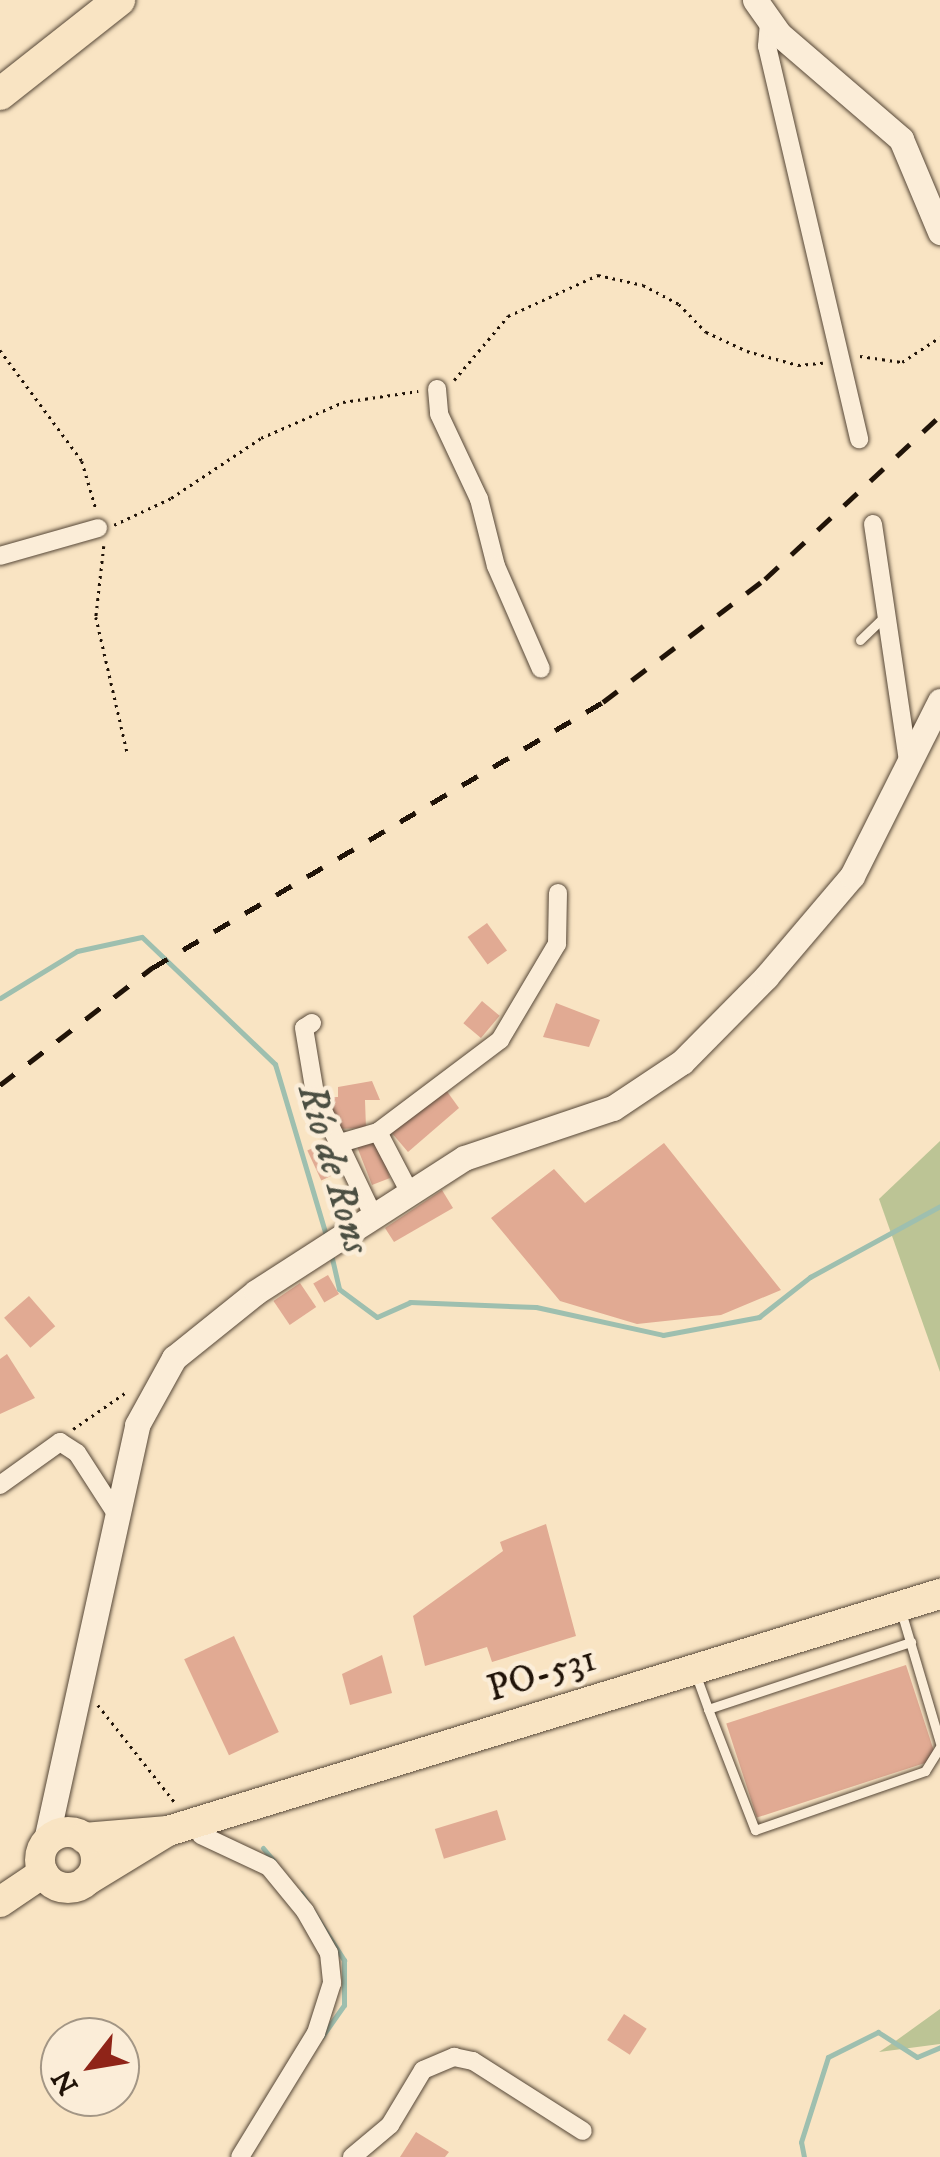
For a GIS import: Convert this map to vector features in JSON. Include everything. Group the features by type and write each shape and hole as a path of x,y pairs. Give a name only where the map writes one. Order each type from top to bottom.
{"highway":[{"path":"0,94 120,0"}],"main road":[{"path":"756,0 769,24 901,140 940,232"},
{"path":"80,1848 96,1859 86,1881 64,1888 80,1848 70,1750 117,1516 144,1405 174,1358 202,1330 482,1150 624,1103 682,1062 766,977 852,876 886,819 908,760 940,701"},
{"name":"PO-531","path":"0,1902 80,1848 176,1823 940,1594"}],"street":[{"path":"769,24 767,46 859,439"},
{"path":"436,389 438,414 479,499 496,566 541,669"},
{"path":"873,524 908,760"},
{"path":"0,556 98,528"},
{"path":"337,1144 378,1132 490,1051 515,1023 557,944 558,893"},
{"path":"312,1023 304,1028 306,1064 337,1144 374,1217"},
{"path":"378,1132 410,1193"},
{"path":"0,1486 51,1445 73,1448 117,1516"},
{"name":"PO-531","path":"176,1823 940,1582"},
{"name":"PO-531","path":"80,1848 201,1835 612,1702 698,1681 940,1607"},
{"path":"201,1835 269,1867 288,1885 329,1953 332,1983 316,2033 240,2157"},
{"path":"352,2157 390,2126 423,2070 454,2057 473,2060 583,2132"}],"lane":[{"path":"860,640 886,615"},
{"path":"698,1681 755,1830 924,1771 940,1745 903,1618"},
{"path":"708,1708 911,1642"}],"path":[{"path":"98,528 171,498 261,438 343,402 436,389 464,371 508,316 598,275 643,285 678,304 706,332 747,351 798,365 864,355 902,362 940,338"},
{"path":"0,350 82,460 104,548 96,618 127,751"},
{"path":"51,1445 125,1393"},
{"path":"83,1686 176,1823"}],"green space":[{"path":"940,1141 940,1372 879,1199"},
{"path":"940,2009 940,2044 879,2052 897,2040"}],"building":[{"path":"487,923 507,951 488,965 468,937"},
{"path":"482,1001 500,1016 481,1038 463,1023"},
{"path":"556,1003 600,1020 589,1047 543,1037"},
{"path":"372,1081 380,1100 365,1100 366,1128 335,1129 322,1097 338,1097 338,1087"},
{"path":"446,1090 459,1108 408,1152 391,1132"},
{"path":"377,1136 390,1178 372,1185 356,1144"},
{"path":"330,1140 344,1170 321,1180 307,1151"},
{"path":"664,1143 781,1290 721,1315 637,1324 560,1301 491,1218 554,1169 585,1203"},
{"path":"442,1190 453,1208 394,1242 385,1228"},
{"path":"328,1275 339,1294 324,1303 313,1284"},
{"path":"300,1283 316,1307 290,1325 273,1301"},
{"path":"29,1296 55,1326 30,1348 4,1318"},
{"path":"7,1354 35,1398 0,1414 0,1359"},
{"path":"546,1524 576,1636 492,1662 487,1647 425,1666 413,1616 503,1551 500,1542"},
{"path":"234,1636 279,1732 229,1755 184,1659"},
{"path":"382,1655 392,1693 350,1705 342,1674"},
{"path":"906,1665 937,1759 757,1818 726,1723"},
{"path":"497,1810 506,1840 444,1859 435,1829"},
{"path":"624,2014 647,2029 630,2055 607,2040"},
{"path":"416,2132 449,2152 445,2157 400,2157"}],"waterway":[{"name":"Río de Rons","path":"0,998 77,951 142,937 275,1064 327,1238"},
{"name":"Río de Rons","path":"331,1254 339,1289 377,1317 410,1302 536,1307 663,1335 759,1317 810,1277 940,1206"},
{"path":"263,1848 274,1861"},
{"path":"301,1893 344,1960 344,2005 322,2037"},
{"path":"804,2157 801,2142 828,2057 878,2032 917,2057 940,2047"}],"railway":[{"path":"0,1085 152,968 603,702 765,579 940,416"}]}
